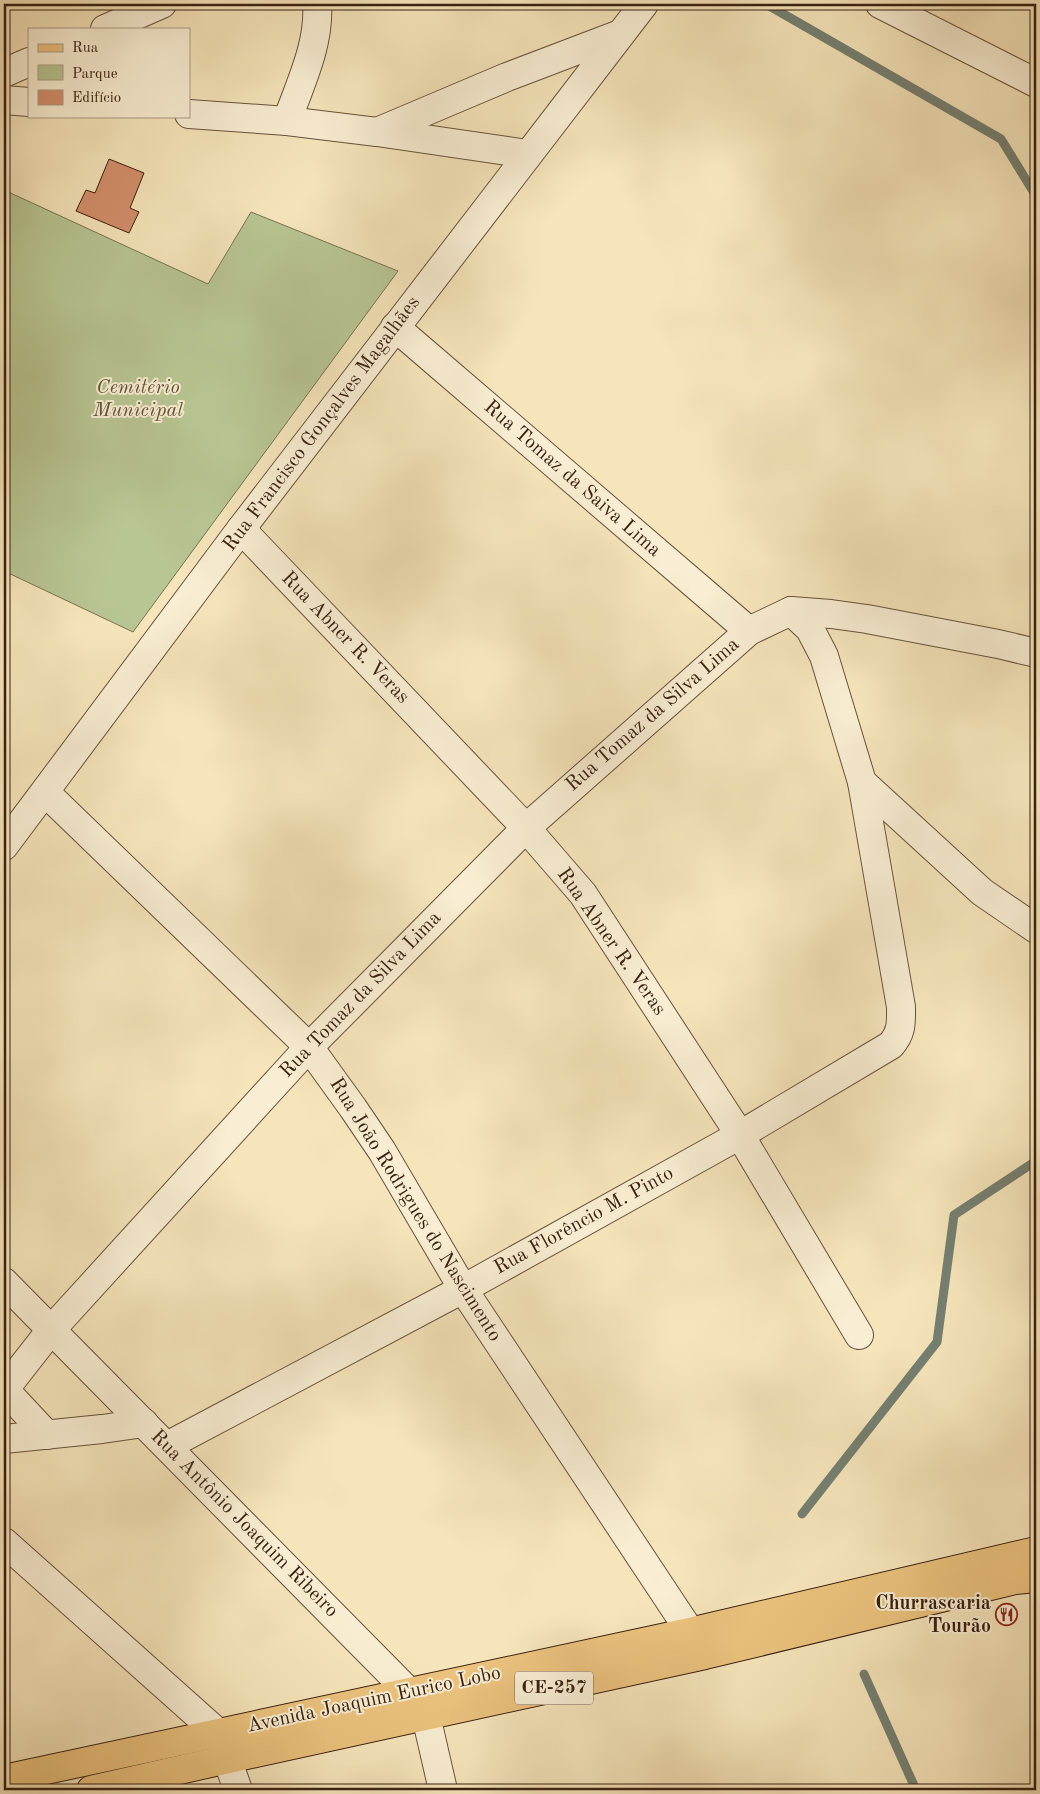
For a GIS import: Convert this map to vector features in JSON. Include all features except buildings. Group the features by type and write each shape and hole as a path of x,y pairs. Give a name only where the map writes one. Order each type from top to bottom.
{"main road":[{"name":"Avenida Joaquim Eurico Lobo","path":"91,1790 705,1655 931,1588 1036,1550"},
{"name":"Avenida Joaquim Eurico Lobo","path":"4,1779 690,1632 931,1588 1036,1578"}],"street":[{"path":"107,28 162,4"},
{"path":"287,121 313,46 318,18 317,4"},
{"name":"Rua Francisco Gonçalves Magalhães","path":"4,846 241,529 644,4"},
{"path":"880,4 1036,83"},
{"path":"377,132 507,77 620,34"},
{"path":"4,73 28,62"},
{"path":"4,100 28,102"},
{"path":"190,114 287,121 528,154"},
{"name":"Rua Tomaz da Saiva Lima","path":"395,327 749,631"},
{"name":"Rua Abner R. Veras","path":"241,529 526,828 583,894 740,1135 859,1336"},
{"path":"791,611 867,619 1036,652"},
{"path":"791,611 810,629 824,656 862,782 982,892 1036,929"},
{"name":"Rua Tomaz da Silva Lima","path":"4,1389 51,1330 309,1047 526,828 749,631 791,611"},
{"name":"Rua Florêncio M. Pinto","path":"167,1446 463,1289 740,1135 891,1045 898,1036 901,1027 901,1006 862,782"},
{"name":"Rua João Rodrigues do Nascimento","path":"45,792 309,1047 382,1151 463,1289 705,1655"},
{"name":"Rua Antônio Joaquim Ribeiro","path":"4,1282 410,1692 426,1716 443,1790"},
{"path":"4,1389 47,1435"},
{"path":"4,1440 144,1423"},
{"path":"4,1542 218,1733 238,1790"}],"green space":[{"name":"Cemitério Municipal","path":"4,190 208,284 251,212 398,271 133,632 4,571"}],"waterway":[{"path":"766,4 1001,139 1036,196"},
{"path":"802,1514 937,1342 954,1215 1036,1161"},
{"path":"864,1674 916,1790"}],"place":[{"name":"Churrascaria Tourão","path":"1007,1615"}]}
